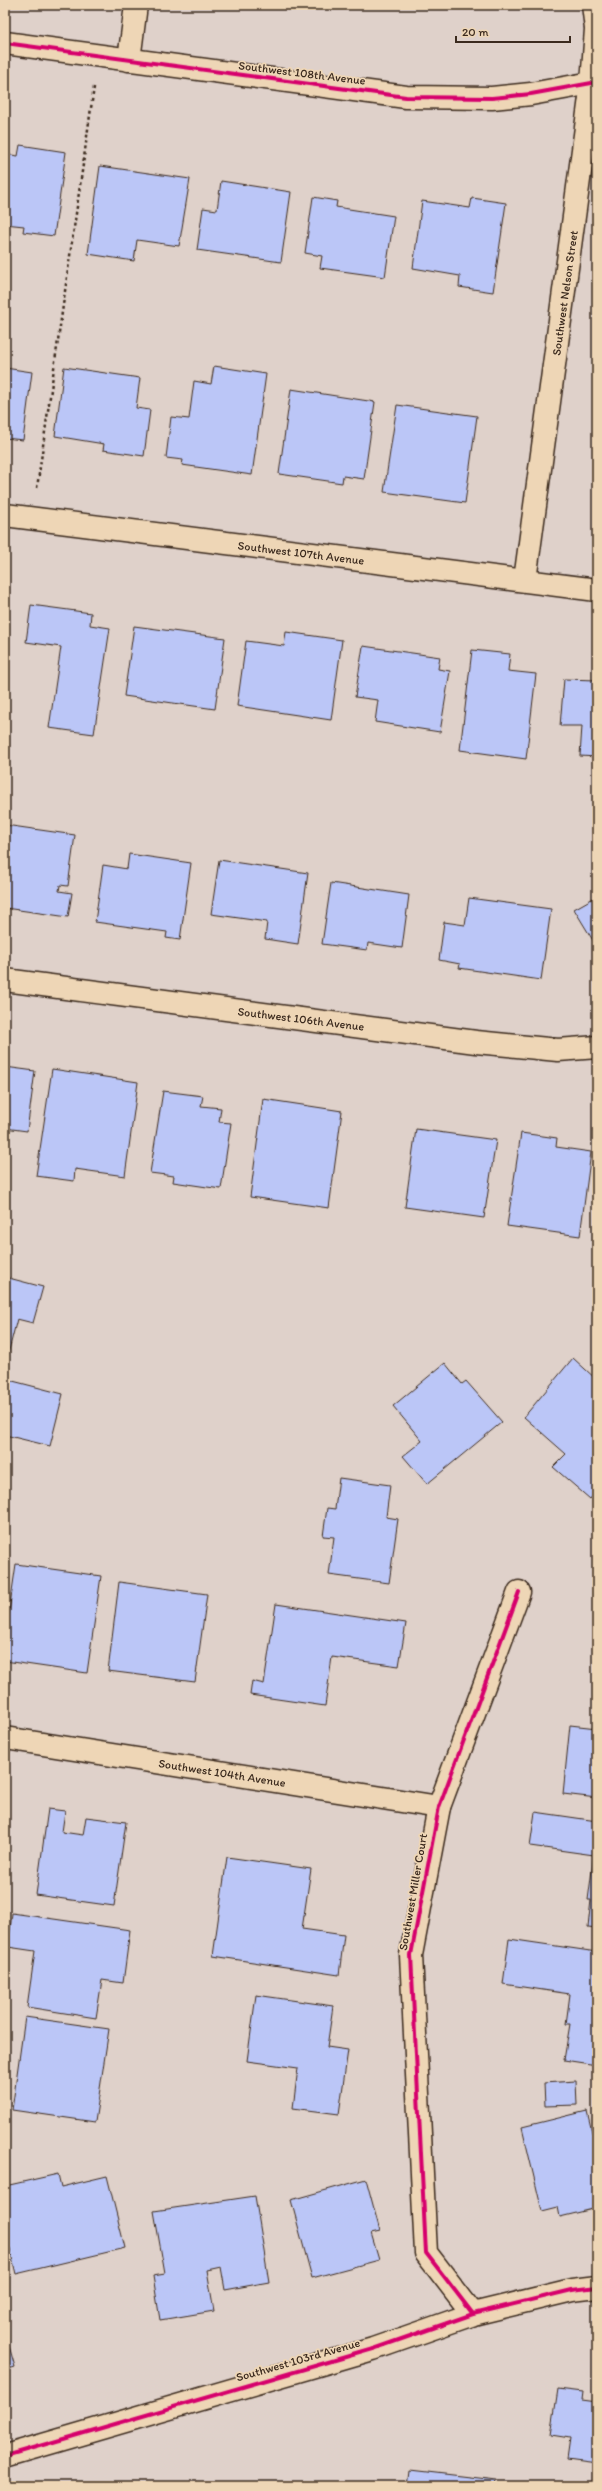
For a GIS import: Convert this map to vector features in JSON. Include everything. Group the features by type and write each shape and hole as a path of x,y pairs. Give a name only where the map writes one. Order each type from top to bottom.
{"street":[{"path":"129,60 136,5"},
{"name":"Southwest Nelson Street","path":"525,580 595,83 596,28 593,5"},
{"name":"Southwest 108th Avenue","path":"5,43 406,97 492,98 531,94 595,83"},
{"name":"Southwest 107th Avenue","path":"5,515 597,590"},
{"name":"Southwest 106th Avenue","path":"5,980 476,1042 558,1050 597,1048"},
{"name":"Southwest Miller Court","path":"473,2314 426,2253 411,1955 439,1807 519,1592"},
{"name":"Southwest 104th Avenue","path":"5,1738 439,1807"},
{"name":"Southwest 103rd Avenue","path":"5,2456 373,2349 473,2314 572,2290 597,2287"}],"path":[{"path":"33,519 99,55"}],"building":[{"path":"20,145 66,152 54,236 23,232 24,226 5,224 5,154 18,156"},
{"path":"100,166 190,179 179,246 137,240 134,261 88,254"},
{"path":"221,181 291,192 281,262 197,250 203,208 217,210"},
{"path":"313,197 337,201 336,207 394,216 385,277 320,268 322,256 305,253"},
{"path":"472,198 506,203 493,292 459,287 460,276 413,268 422,201 470,208"},
{"path":"214,366 266,374 252,475 182,465 183,460 166,458 171,417 189,419 194,381 211,384"},
{"path":"64,367 140,378 136,408 150,410 144,456 103,450 104,444 55,436"},
{"path":"5,368 32,372 23,440 5,438"},
{"path":"291,389 375,402 364,479 343,476 342,483 279,474"},
{"path":"397,405 477,416 465,503 384,492"},
{"path":"31,605 91,613 90,625 110,628 94,734 49,728 61,647 26,642"},
{"path":"134,626 225,638 215,709 124,696"},
{"path":"286,632 342,640 331,720 237,706 246,641 284,646"},
{"path":"363,646 440,657 438,669 450,671 440,732 375,722 378,700 355,697"},
{"path":"472,650 510,654 508,671 536,674 526,759 460,750"},
{"path":"564,679 597,680 597,757 580,756 582,726 560,726"},
{"path":"5,825 75,835 68,886 60,885 59,891 72,893 68,917 5,908"},
{"path":"129,854 191,863 180,940 166,938 167,932 95,922 103,865 127,869"},
{"path":"219,860 308,873 298,944 265,939 267,922 211,914"},
{"path":"331,883 409,895 402,948 368,943 367,950 322,944"},
{"path":"597,896 597,947 574,909"},
{"path":"469,898 551,909 541,980 459,968 460,964 439,960 444,922 465,925"},
{"path":"5,1067 35,1071 27,1131 5,1128"},
{"path":"52,1069 138,1082 125,1176 75,1169 74,1181 36,1176"},
{"path":"163,1091 203,1096 201,1106 221,1108 219,1122 231,1123 221,1189 173,1182 174,1176 150,1173"},
{"path":"263,1099 342,1111 329,1208 250,1197"},
{"path":"416,1129 496,1140 484,1218 405,1207"},
{"path":"521,1133 557,1138 556,1147 591,1152 580,1236 507,1226"},
{"path":"5,1277 43,1287 33,1323 17,1319 5,1366"},
{"path":"573,1358 597,1380 597,1491 590,1499 553,1467 566,1454 524,1417"},
{"path":"445,1363 462,1384 466,1381 502,1422 427,1484 403,1456 422,1441 393,1406"},
{"path":"5,1379 63,1394 50,1446 5,1435"},
{"path":"339,1478 390,1485 386,1517 398,1519 389,1583 329,1575 334,1537 323,1536 327,1508 335,1509"},
{"path":"16,1564 101,1576 87,1673 5,1661 5,1639"},
{"path":"119,1582 207,1594 195,1682 108,1671"},
{"path":"276,1604 406,1623 399,1666 332,1657 325,1706 250,1695 252,1681 264,1684"},
{"path":"570,1725 597,1728 597,1798 563,1794"},
{"path":"48,1809 65,1811 62,1832 83,1835 86,1817 126,1822 114,1906 36,1895"},
{"path":"535,1812 597,1821 597,1928 588,1927 591,1900 588,1900 594,1855 530,1846"},
{"path":"227,1857 311,1869 302,1929 344,1935 339,1975 213,1956"},
{"path":"12,1913 130,1930 123,1983 102,1980 96,2018 27,2007 35,1951 8,1947"},
{"path":"509,1939 597,1952 597,2065 564,2060 570,2024 566,2024 570,1994 503,1984"},
{"path":"256,1995 333,2006 327,2047 348,2050 339,2114 293,2108 298,2068 247,2061"},
{"path":"25,2017 109,2029 95,2122 12,2110"},
{"path":"576,2081 577,2105 545,2106 544,2083"},
{"path":"587,2111 593,2136 597,2135 597,2208 560,2217 558,2207 542,2211 522,2127"},
{"path":"58,2174 61,2187 107,2176 125,2248 16,2274 5,2229 5,2186"},
{"path":"366,2179 380,2231 371,2233 379,2260 312,2278 291,2200"},
{"path":"255,2196 269,2282 225,2290 221,2267 207,2270 214,2311 160,2320 153,2276 165,2274 154,2211"},
{"path":"5,2332 15,2367 5,2370"},
{"path":"558,2389 583,2392 582,2400 597,2402 597,2463 567,2459 570,2438 551,2435"},
{"path":"410,2470 496,2480 495,2486 408,2486"}],"cycle path":[{"path":"5,43 406,97 492,98 531,94 597,82"},
{"path":"473,2314 426,2253 411,1955 439,1807 519,1592"},
{"path":"5,2456 373,2349 473,2314 572,2290 597,2287"}]}
